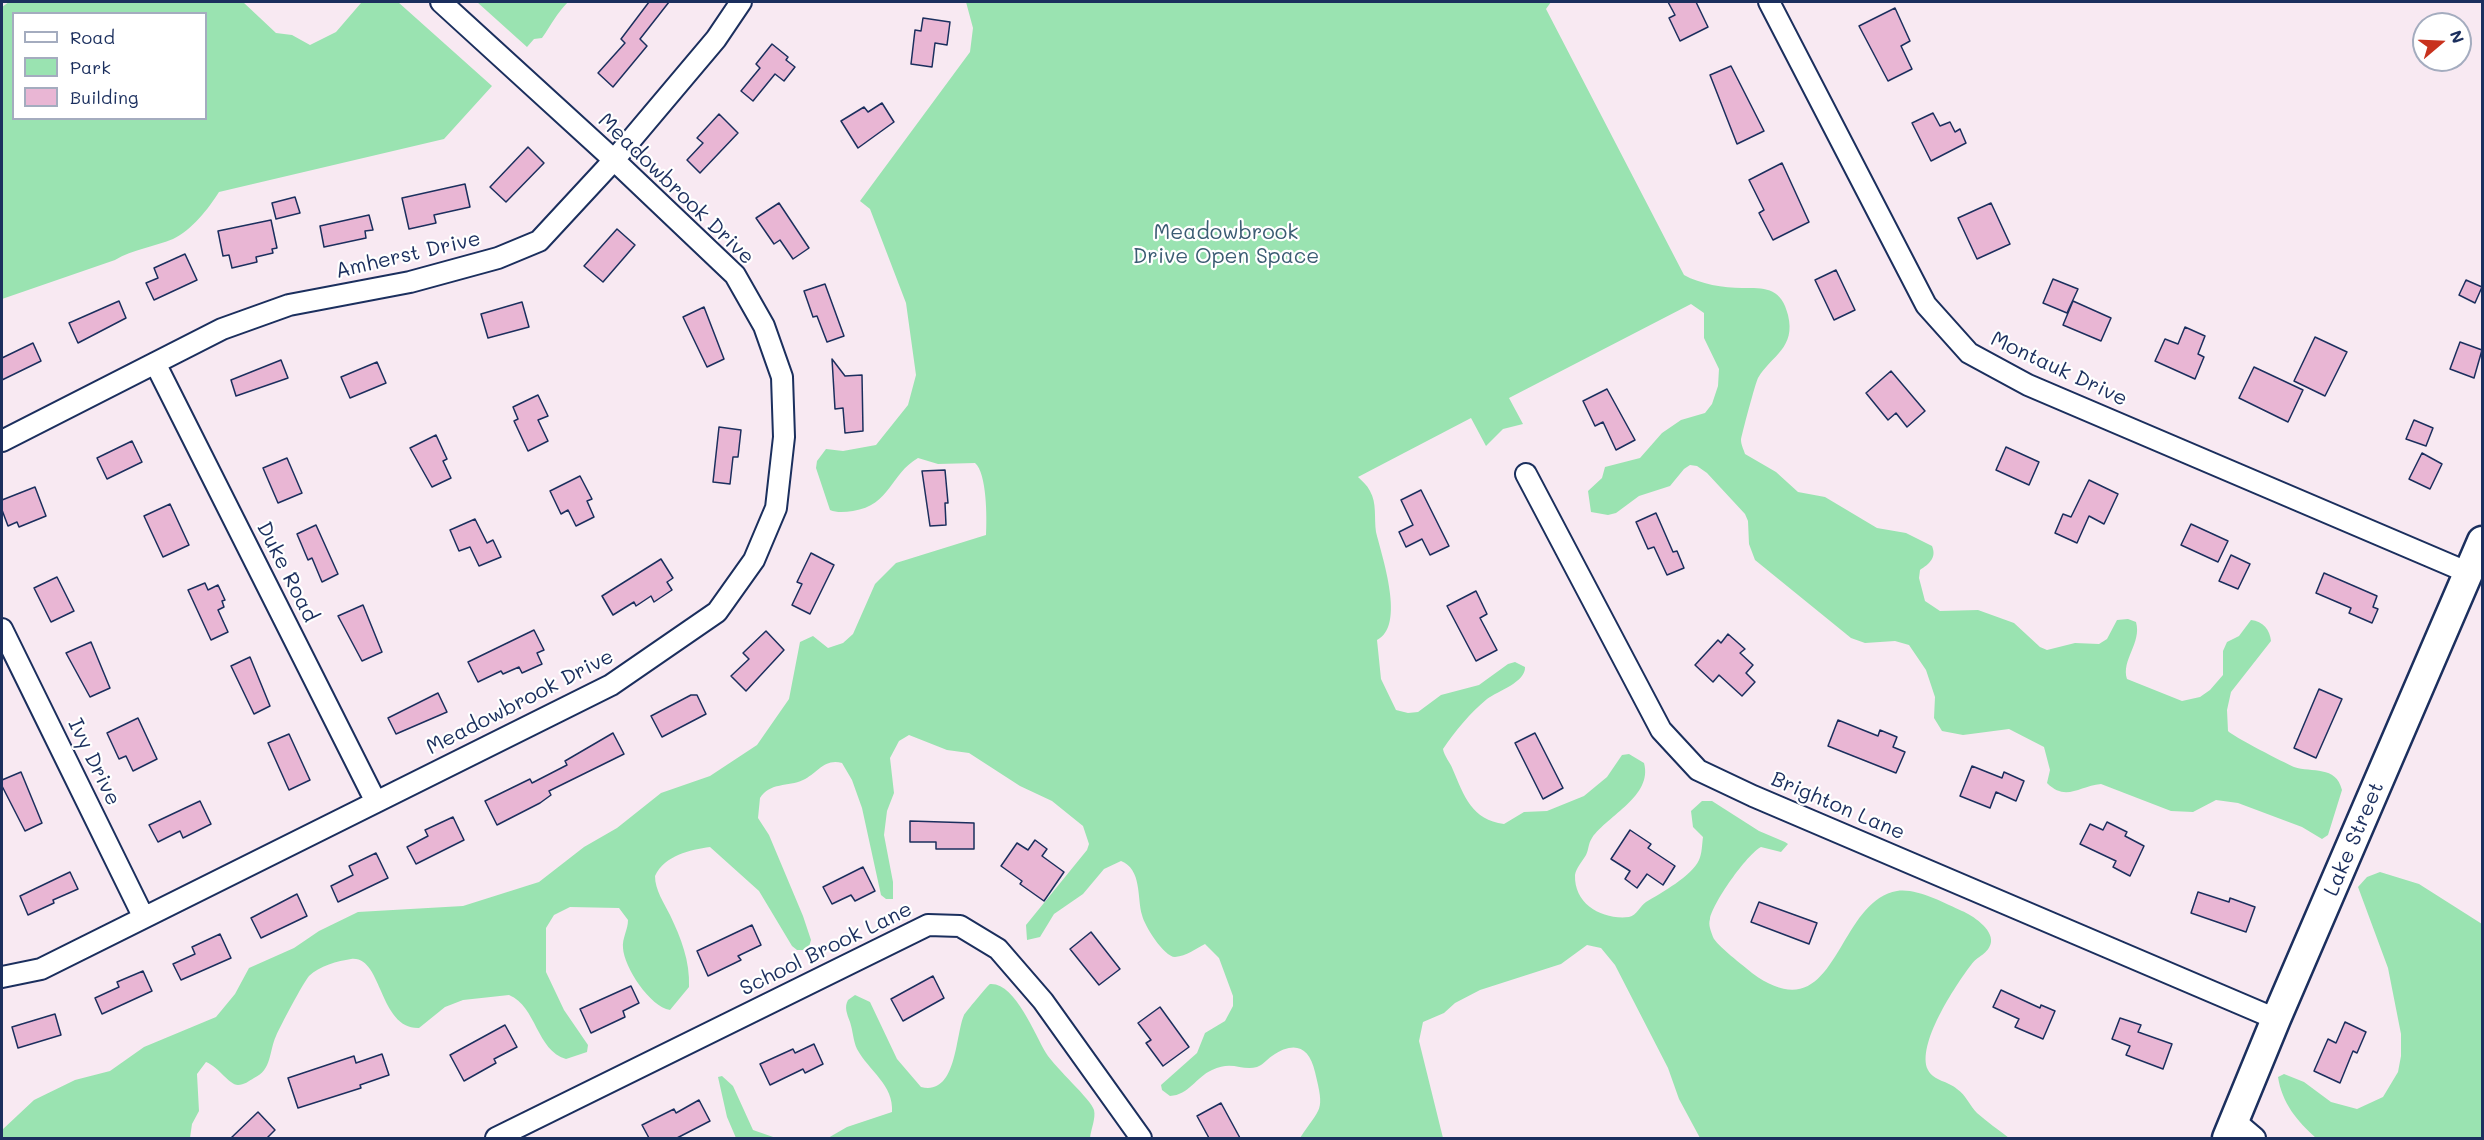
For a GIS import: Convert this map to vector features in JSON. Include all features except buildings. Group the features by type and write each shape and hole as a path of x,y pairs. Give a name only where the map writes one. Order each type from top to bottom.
{"street":[{"name":"Meadowbrook Drive","path":"2,977 40,969 611,685 717,612 754,560 776,508 784,437 782,377 764,326 735,275 614,160 441,2"},
{"name":"Amherst Drive","path":"2,441 222,329 289,305 410,282 498,258 539,240 614,160 716,39 741,2"},
{"name":"Montauk Drive","path":"1769,2 1926,305 1969,352 2028,385 2469,573"},
{"name":"Duke Road","path":"155,363 376,802"},
{"name":"Brighton Lane","path":"1526,474 1661,730 1698,770 1753,796 2276,1019"},
{"name":"Lake Street","path":"2239,1133 2276,1019 2482,541"},
{"name":"Ivy Drive","path":"2,629 143,916"},
{"name":"School Brook Lane","path":"496,1138 928,925 960,926 998,949 1043,1001 1141,1138"}],"green space":[{"path":"9,2 243,2 276,33 292,35 310,45 336,32 361,3 398,2 492,86 444,139 219,192 193,225 173,239 2,299 2,7"},
{"path":"477,2 568,2 542,38 534,39 527,47"},
{"name":"Meadowbrook Drive Open Space","path":"966,2 1551,2 1546,9 1684,275 1712,285 1765,289 1776,294 1785,306 1790,326 1789,336 1781,350 1758,378 1741,440 1745,454 1776,472 1798,492 1825,497 1877,528 1906,533 1932,546 1933,557 1920,570 1919,578 1925,601 1940,611 1978,610 2014,623 2040,647 2047,650 2075,643 2099,644 2107,639 2117,620 2128,619 2136,622 2136,637 2127,665 2127,679 2182,701 2200,697 2210,690 2223,675 2223,651 2227,642 2239,636 2251,620 2262,624 2269,633 2271,641 2231,692 2227,710 2228,731 2248,744 2294,767 2329,773 2339,782 2342,790 2328,835 2322,839 2302,827 2238,803 2216,800 2193,812 2171,811 2101,784 2073,791 2060,791 2047,783 2050,770 2044,747 2009,729 1963,735 1942,731 1934,718 1935,697 1926,670 1909,645 1895,641 1865,643 1851,638 1755,560 1749,544 1748,521 1745,514 1707,473 1697,466 1690,465 1670,486 1639,496 1616,513 1608,515 1591,512 1588,491 1602,478 1605,467 1640,458 1662,433 1681,420 1705,413 1712,404 1718,386 1719,369 1704,338 1704,313 1691,304 1509,398 1523,424 1503,429 1486,446 1471,418 1358,477 1369,489 1374,500 1376,532 1390,590 1390,621 1386,632 1377,640 1381,679 1396,710 1408,713 1418,712 1441,695 1479,685 1508,664 1515,662 1525,667 1516,682 1487,699 1475,710 1443,749 1471,805 1484,818 1493,822 1504,824 1524,812 1547,811 1584,796 1607,777 1622,755 1629,754 1644,763 1645,775 1636,795 1592,838 1575,875 1579,895 1600,913 1619,917 1632,916 1646,902 1676,884 1690,872 1700,858 1703,837 1693,827 1691,811 1702,801 1712,801 1759,831 1788,844 1781,852 1761,847 1747,859 1723,891 1712,912 1709,924 1715,941 1752,973 1780,988 1802,988 1819,978 1860,917 1876,900 1897,891 1913,892 1930,897 1976,919 1989,932 1990,946 1971,965 1947,1001 1932,1031 1926,1059 1931,1074 1960,1091 1977,1113 2009,1138 1700,1138 1679,1099 1668,1068 1615,965 1601,948 1587,945 1561,964 1480,990 1455,1003 1444,1013 1423,1022 1419,1041 1443,1138 1300,1138 1317,1114 1320,1095 1309,1056 1300,1049 1294,1048 1280,1051 1257,1067 1219,1067 1206,1073 1177,1095 1170,1096 1162,1090 1161,1085 1197,1053 1205,1033 1225,1021 1233,1006 1233,996 1219,958 1205,944 1187,954 1175,957 1165,952 1150,933 1144,920 1136,877 1128,865 1121,861 1104,869 1083,894 1054,914 1040,937 1027,940 1026,925 1087,850 1089,844 1083,826 1052,801 1020,786 969,753 947,750 909,735 899,741 890,758 894,793 887,811 884,835 893,882 893,899 886,899 881,895 862,808 852,780 842,763 825,765 803,780 769,789 760,798 758,818 769,835 803,916 811,940 808,950 797,950 792,946 759,891 710,847 686,852 672,858 659,869 655,876 658,891 681,941 688,968 689,987 670,1010 654,1002 639,985 628,965 624,956 623,944 628,920 619,908 570,907 554,915 546,928 546,972 564,1010 588,1045 587,1052 566,1059 556,1054 542,1038 526,1009 509,995 463,1000 445,1007 419,1028 406,1025 388,1006 369,968 361,961 351,959 323,967 309,976 279,1031 267,1065 260,1075 238,1085 206,1062 197,1074 199,1111 192,1124 190,1138 2,1138 2,1130 34,1100 75,1080 110,1071 144,1047 216,1017 235,994 249,968 294,948 319,931 358,912 463,906 539,882 584,847 617,828 661,793 710,776 757,745 789,699 800,642 813,636 828,648 843,643 853,634 875,584 896,563 986,535 984,486 979,468 975,463 938,464 918,458 901,472 883,496 875,502 866,508 844,512 830,510 816,468 817,461 826,449 843,451 876,445 908,405 916,375 906,303 870,209 860,201 970,52 973,28"},
{"path":"2380,872 2419,884 2482,924 2482,1138 2316,1138 2297,1118 2283,1095 2278,1077 2284,1074 2304,1082 2331,1102 2357,1109 2383,1097 2398,1072 2401,1034 2388,968 2358,887 2367,877"},
{"path":"990,984 1008,991 1016,1000 1046,1053 1091,1105 1094,1116 1090,1138 828,1138 847,1127 892,1112 892,1102 885,1086 857,1049 846,1011 848,1000 855,995 870,1002 897,1059 921,1087 933,1087 942,1082 948,1074 964,1015"},
{"path":"722,1076 733,1086 753,1130 776,1138 736,1138 727,1117 718,1077"}]}
